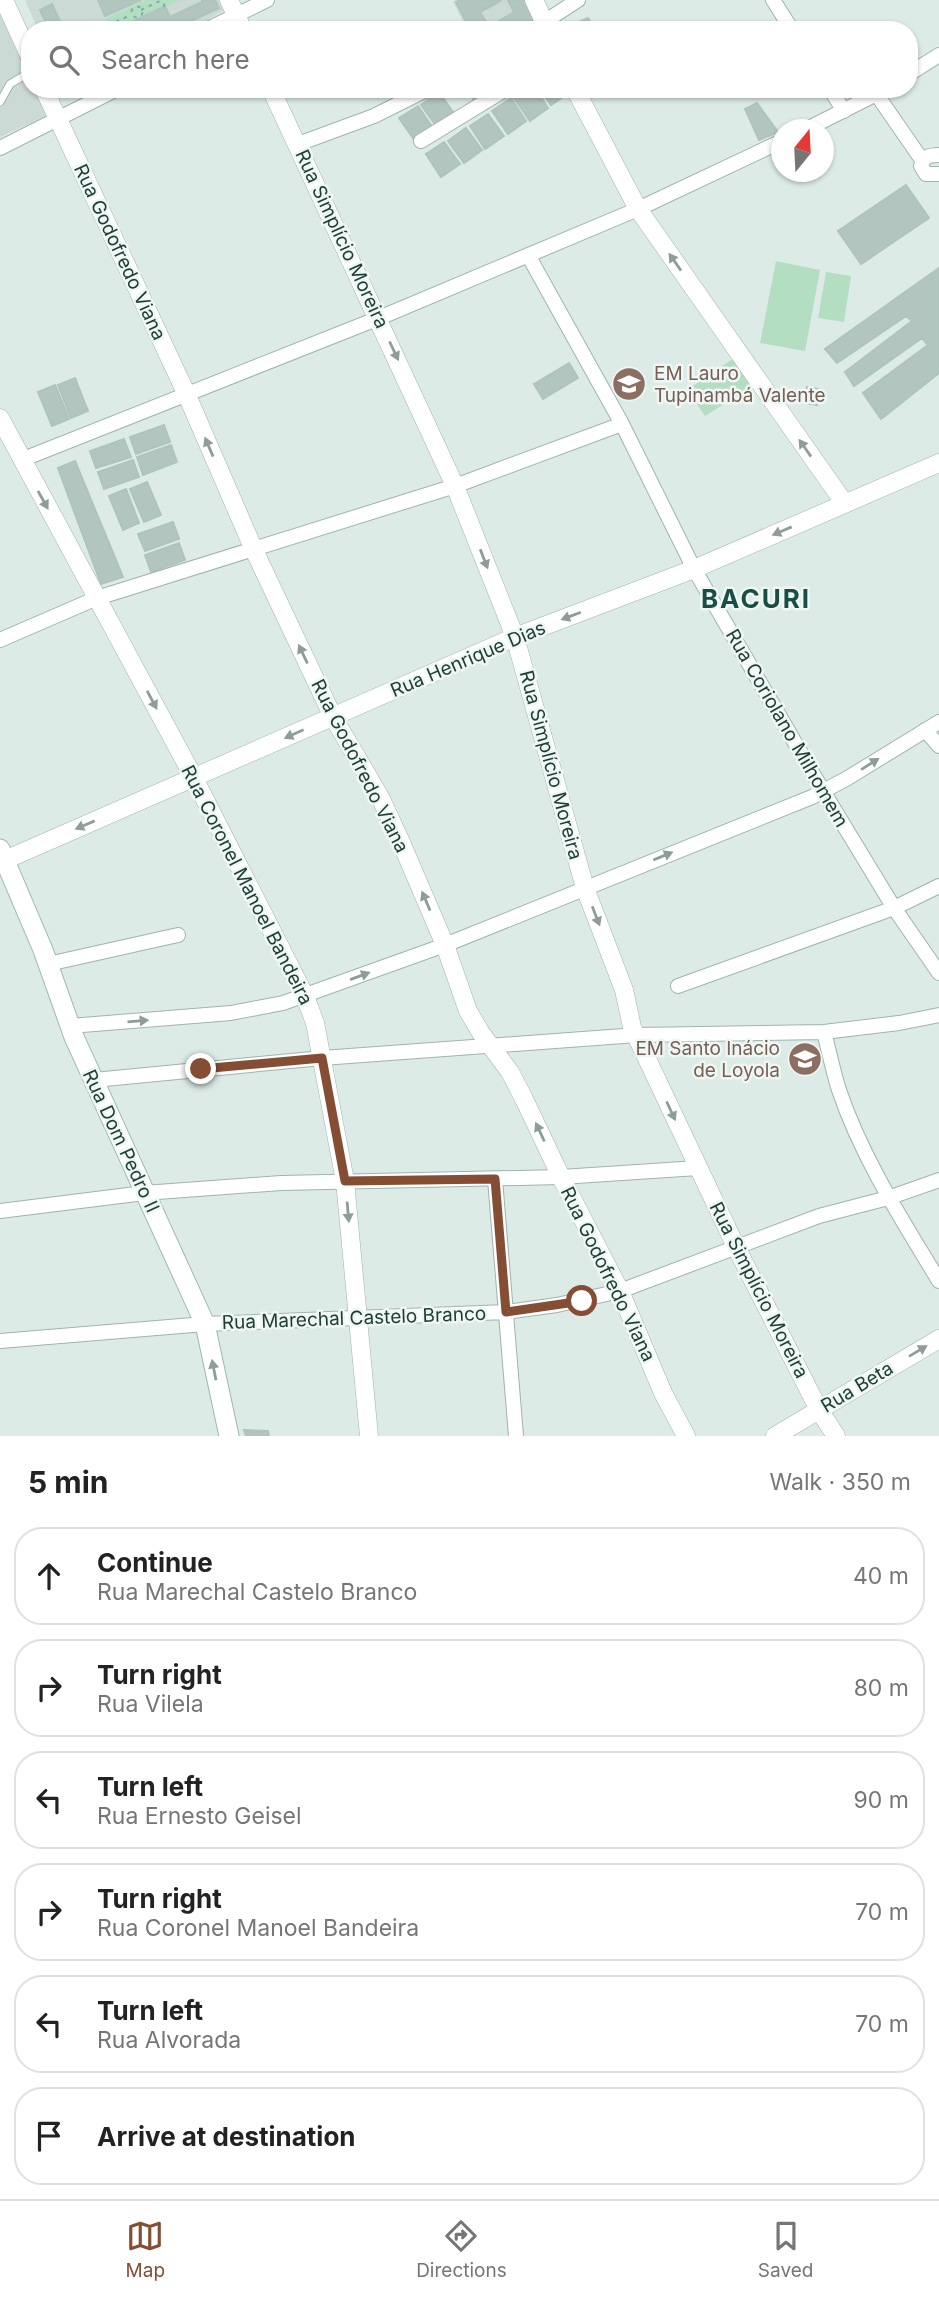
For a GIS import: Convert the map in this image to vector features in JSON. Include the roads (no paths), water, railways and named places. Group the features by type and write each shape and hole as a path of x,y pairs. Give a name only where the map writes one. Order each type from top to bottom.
{"main road":[{"name":"Rua Dom Pedro II","path":"2,857 48,964 72,1032 205,1325 229,1436"}],"street":[{"path":"4,0 21,37"},
{"path":"236,15 267,0"},
{"path":"534,0 539,21"},
{"path":"549,21 579,0"},
{"path":"773,0 786,21"},
{"path":"918,68 939,55"},
{"name":"Rua Godofredo Viana","path":"48,98 333,717 380,797 445,944 468,1010 485,1039 510,1072 524,1099 620,1291 663,1393 686,1436"},
{"path":"0,148 99,98"},
{"name":"Rua Simplício Moreira","path":"275,98 455,486 515,637 585,888 624,990 634,1031 736,1247 819,1409 836,1436"},
{"path":"298,144 374,116 410,98"},
{"path":"421,141 491,98"},
{"path":"580,98 639,209 845,504"},
{"path":"836,98 844,111"},
{"path":"828,119 869,98"},
{"path":"885,98 922,160 921,166 926,174 939,174"},
{"path":"21,460 379,318 639,209 771,146"},
{"path":"922,160 931,155 939,155"},
{"name":"Rua Coriolano Milhomem","path":"528,255 622,424 694,569 894,908 938,970"},
{"name":"Rua Coronel Manoel Bandeira","path":"1,424 194,778 305,996 315,1023 345,1181 369,1436"},
{"path":"0,640 97,598 455,486 622,424"},
{"name":"Rua Henrique Dias","path":"2,857 194,778 515,637 694,569 939,463"},
{"path":"72,1032 260,1009 305,996 445,944 823,791 939,722"},
{"path":"925,730 939,746"},
{"path":"678,986 894,908 939,886"},
{"path":"48,964 178,934"},
{"path":"91,1074 485,1039 634,1031 824,1032 939,1015"},
{"path":"824,1032 839,1091 888,1198 939,1282"},
{"path":"0,1210 144,1193 281,1183 561,1177 698,1168"},
{"path":"495,1179 516,1436"},
{"name":"Rua Marechal Castelo Branco","path":"0,1341 205,1325 506,1312 582,1301 620,1291 819,1216 888,1198 939,1180"},
{"name":"Rua Beta","path":"775,1436 939,1339"}],"lane":[{"path":"0,102 10,84 21,77"}],"place":[{"name":"EM Lauro Tupinambá Valente","path":"629,384"},
{"name":"EM Santo Inácio de Loyola","path":"805,1059"}],"district":[{"name":"BACURI","path":"756,598"}]}
